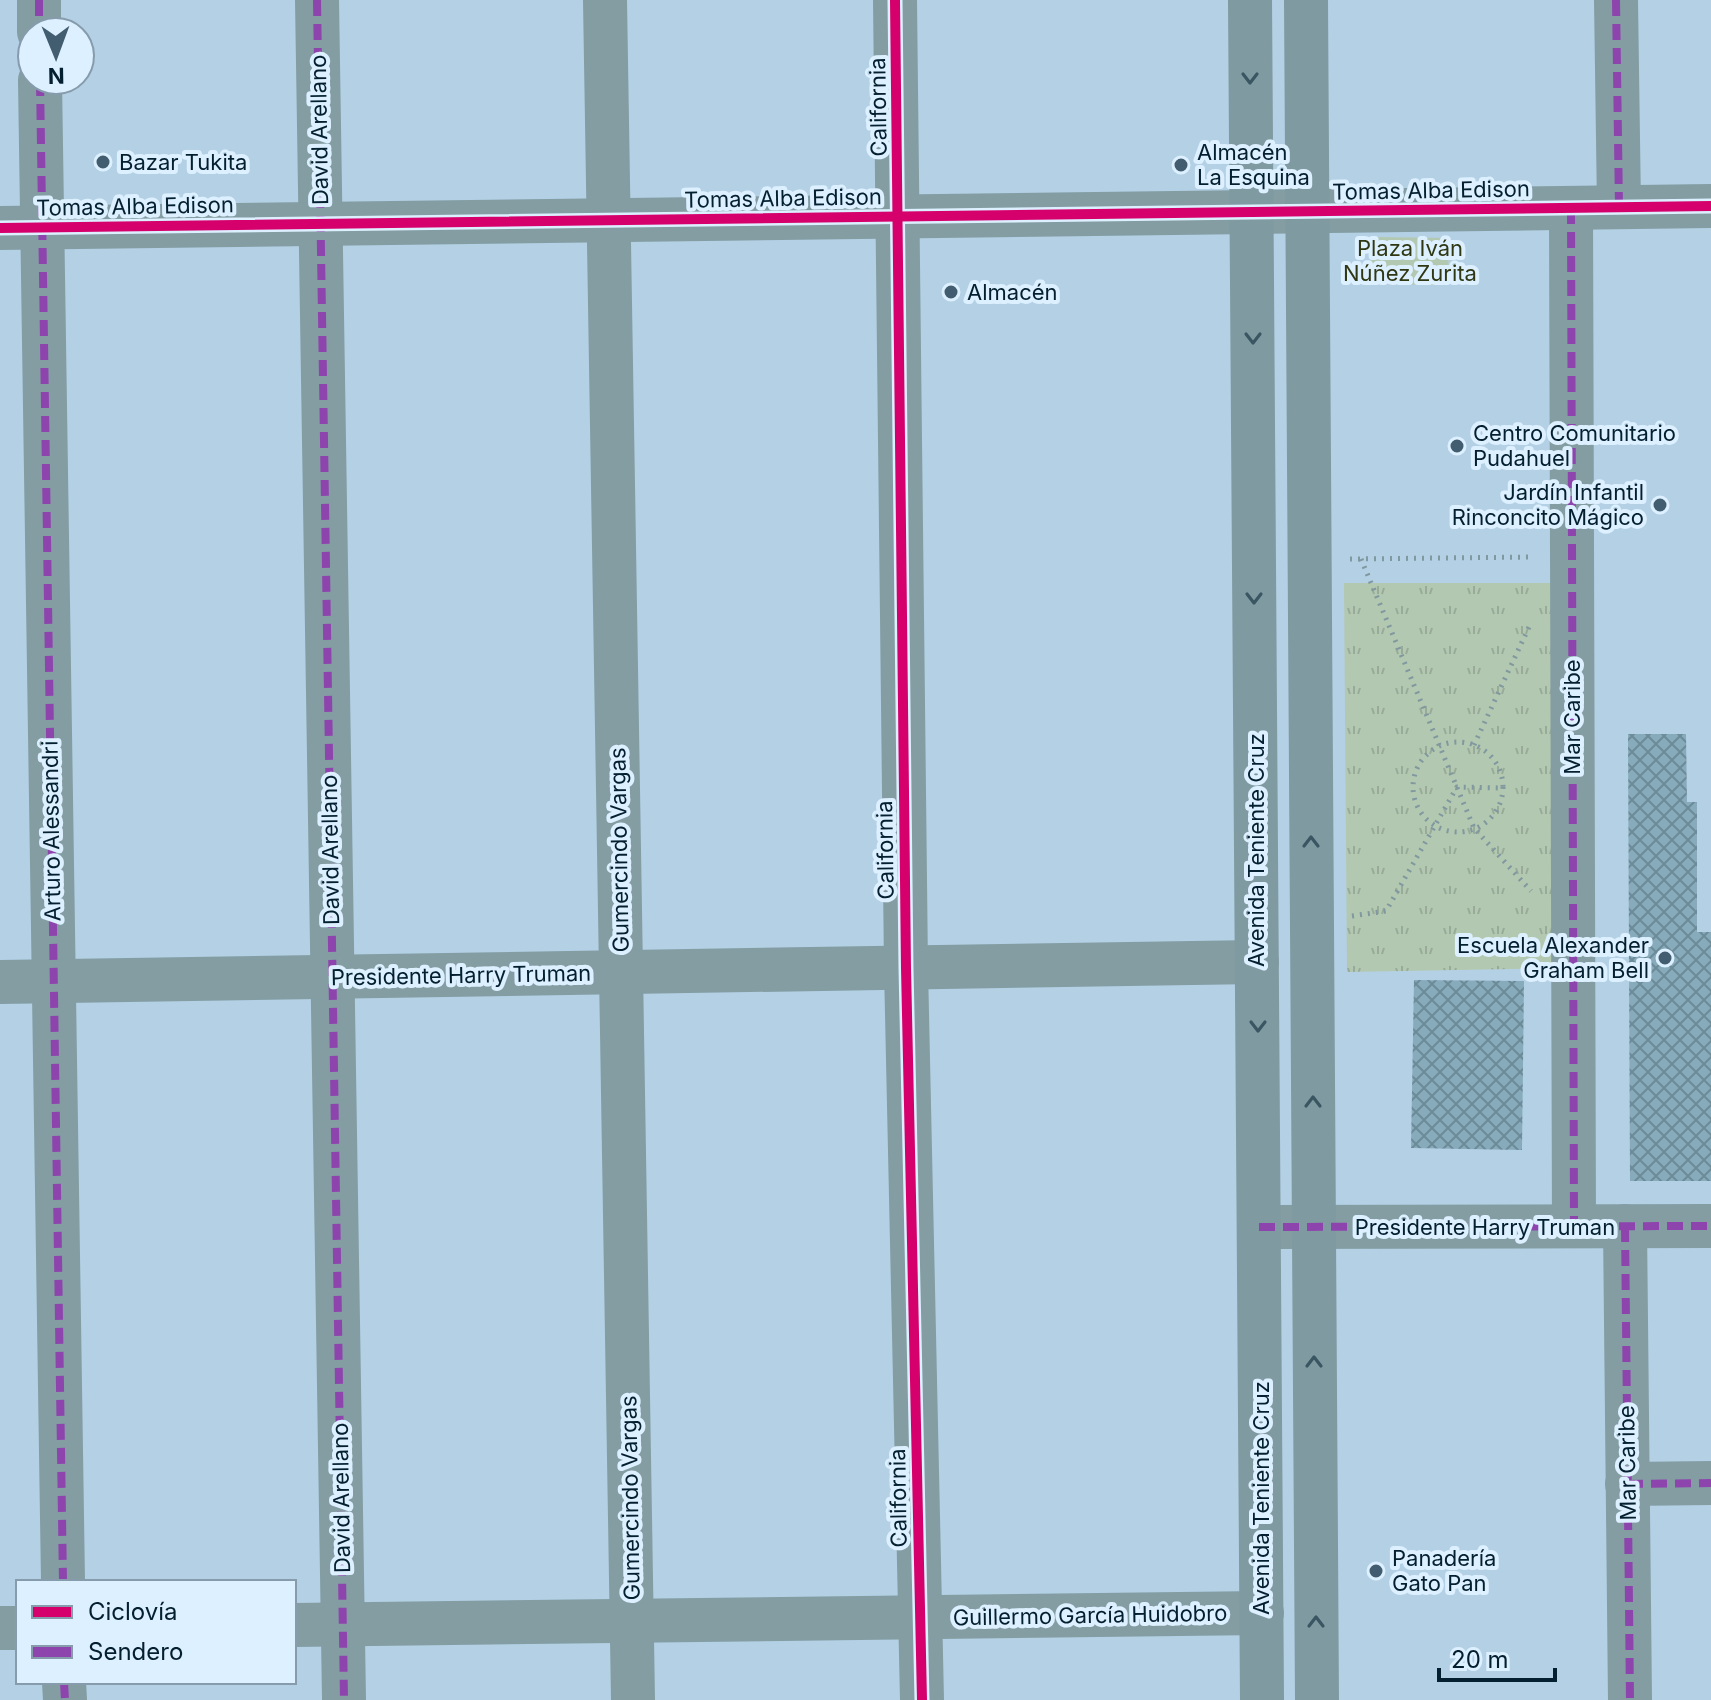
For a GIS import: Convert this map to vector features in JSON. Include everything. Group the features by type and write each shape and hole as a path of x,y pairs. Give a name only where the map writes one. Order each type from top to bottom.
{"main road":[{"name":"Avenida Teniente Cruz","path":"1250,0 1262,1700"},
{"path":"1306,0 1317,1700"}],"street":[{"name":"David Arellano","path":"317,0 344,1700"},
{"name":"Gumercindo Vargas","path":"605,0 633,1700"},
{"name":"California","path":"895,0 900,216 906,968 922,1700"},
{"path":"1616,0 1619,207"},
{"name":"Arturo Alessandri","path":"38,96 21,228 54,981 63,1580"},
{"name":"Tomas Alba Edison","path":"21,228 1711,206"},
{"name":"Mar Caribe","path":"1571,208 1574,1226"},
{"name":"Presidente Harry Truman","path":"0,982 1257,962"},
{"name":"Mar Caribe","path":"1625,1226 1630,1700"},
{"name":"Presidente Harry Truman","path":"1259,1227 1711,1226"},
{"path":"1627,1484 1711,1483"},
{"name":"Guillermo García Huidobro","path":"296,1625 1262,1613"}],"path":[{"path":"1309,559 1572,557"},
{"path":"1361,559 1474,828 1557,920 1573,928"},
{"path":"1474,745 1535,615"},
{"path":"1459,742 1474,745 1496,761 1502,774 1501,802 1493,816 1482,826 1452,831 1436,826 1418,805 1414,776 1431,751 1459,742"},
{"path":"1457,787 1503,788"},
{"path":"1311,922 1386,911 1457,787"}],"green space":[{"name":"Plaza Iván Núñez Zurita","path":"1372,237 1449,238 1448,285 1371,284"},
{"path":"1344,583 1569,583 1570,968 1347,972"}],"building":[{"name":"Escuela Alexander Graham Bell","path":"1628,734 1686,734 1687,802 1697,802 1697,932 1711,932 1711,1181 1630,1181"},
{"path":"1414,980 1524,981 1522,1150 1411,1148"}],"marked path":[{"path":"39,0 39,16"},
{"path":"317,0 344,1700"},
{"path":"1616,0 1619,207"},
{"path":"40,96 63,1580"},
{"path":"1571,208 1574,1226"},
{"path":"1625,1226 1630,1700"},
{"path":"1259,1227 1711,1226"},
{"path":"1627,1484 1711,1483"},
{"path":"64,1684 65,1700"}],"cycle path":[{"path":"895,0 906,968 922,1700"},
{"path":"0,228 1711,206"}],"place":[{"name":"Bazar Tukita","path":"103,162"},
{"name":"Almacén La Esquina","path":"1181,165"},
{"name":"Almacén","path":"951,292"},
{"name":"Centro Comunitario Pudahuel","path":"1457,446"},
{"name":"Jardín Infantil Rinconcito Mágico","path":"1660,505"},
{"name":"Escuela Alexander Graham Bell","path":"1665,958"},
{"name":"Panadería Gato Pan","path":"1376,1571"}]}
